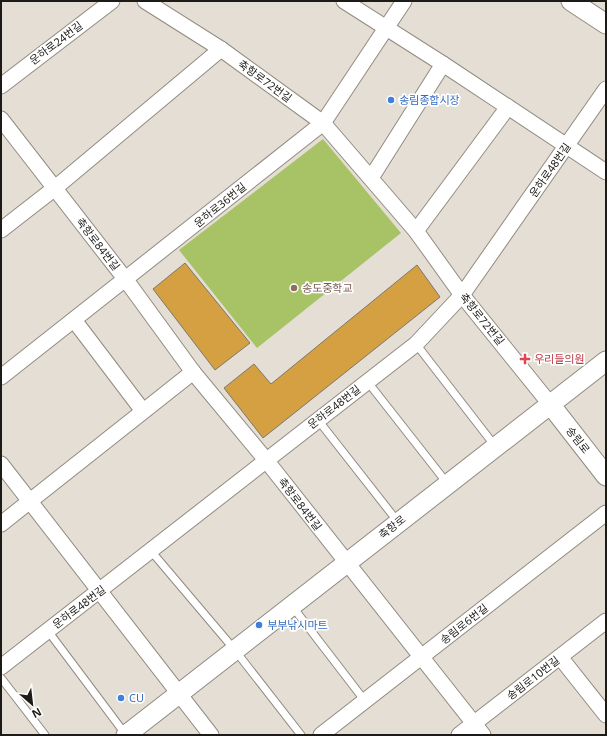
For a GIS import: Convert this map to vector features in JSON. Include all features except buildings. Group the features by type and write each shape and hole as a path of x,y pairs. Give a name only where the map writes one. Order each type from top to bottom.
{"street":[{"name":"운하로24번길","path":"1,86 112,1"},
{"name":"축항로72번길","path":"145,1 222,49 323,123 416,231 462,295 550,404"},
{"path":"344,1 443,64 606,172"},
{"name":"운하로36번길","path":"1,377 126,280 323,123 404,1"},
{"path":"571,1 606,24"},
{"path":"1,230 55,188 222,49"},
{"path":"371,178 443,64"},
{"name":"운하로48번길","path":"1,667 100,592 266,460 416,344 462,295 606,89"},
{"path":"416,231 508,107"},
{"name":"축항로84번길","path":"1,119 126,280 193,372 266,460 478,729"},
{"path":"74,320 143,411"},
{"name":"축항로","path":"126,735 234,649 606,361"},
{"path":"1,524 193,372"},
{"name":"송림로","path":"550,404 606,476"},
{"path":"1,464 211,735"},
{"name":"송림로6번길","path":"321,735 606,513"},
{"name":"송림로10번길","path":"459,735 478,729 560,657 606,621"},
{"path":"560,657 606,715"}],"lane":[{"path":"416,344 495,446"},
{"path":"367,381 448,484"},
{"path":"318,420 399,522"},
{"path":"151,551 234,649 301,735"},
{"path":"291,605 365,701"},
{"path":"48,631 126,735"},
{"path":"1,678 46,735"}],"green space":[{"path":"323,139 401,233 257,348 179,250"}],"place":[{"name":"송림종합시장","path":"391,100"},
{"name":"송도중학교","path":"294,288"},
{"name":"우리들의원","path":"525,359"},
{"name":"부부낚시마트","path":"259,625"},
{"name":"CU","path":"121,698"}]}
